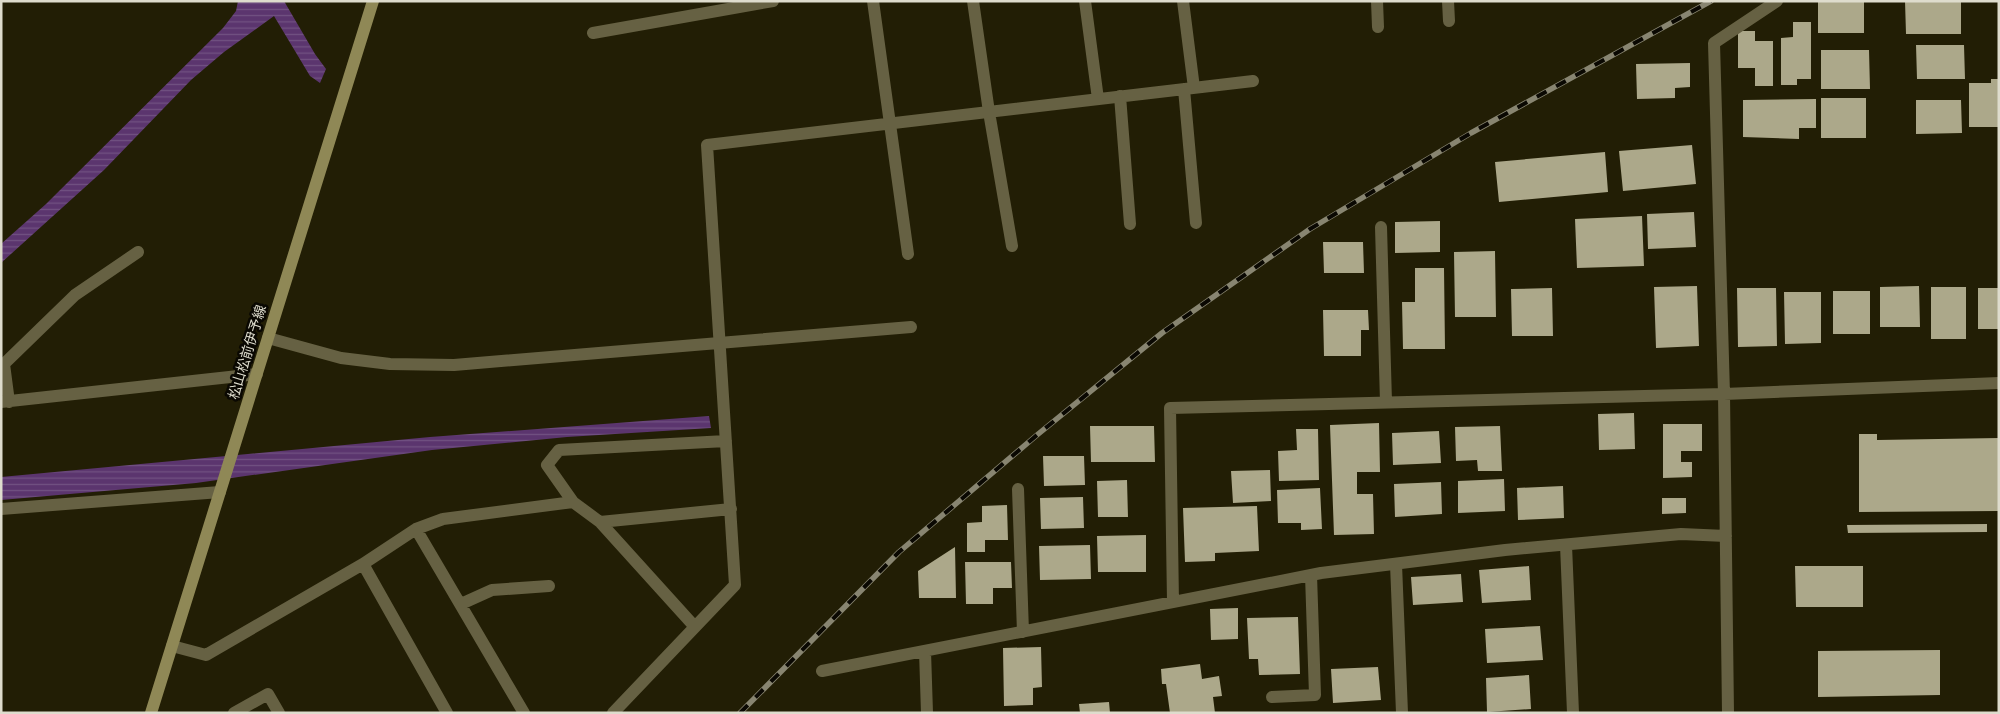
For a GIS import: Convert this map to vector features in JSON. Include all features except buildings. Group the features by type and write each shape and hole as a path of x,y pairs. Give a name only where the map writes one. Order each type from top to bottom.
{"main road":[{"name":"松山松前伊予線","path":"151,713 373,1"}],"street":[{"path":"592,32 773,1"},
{"path":"873,1 888,123 908,254"},
{"path":"973,1 989,112 1012,246"},
{"path":"1085,1 1098,99"},
{"path":"1184,1 1196,223"},
{"path":"1377,1 1378,27"},
{"path":"1448,1 1449,21"},
{"path":"1728,713 1724,394 1714,43 1777,1"},
{"path":"613,713 735,586 708,145 1253,81"},
{"path":"1120,96 1130,224"},
{"path":"1381,227 1386,402"},
{"path":"138,252 75,295 4,364 5,402 257,374"},
{"path":"268,338 341,358 390,364 454,365 911,327"},
{"path":"1173,602 1170,408 1724,394 1999,383"},
{"path":"695,627 600,522 573,502 547,465 559,450 726,441"},
{"path":"1018,490 1023,632"},
{"path":"1,509 220,492"},
{"path":"172,646 206,655 363,564 416,529 443,519 573,502"},
{"path":"600,522 731,509"},
{"path":"416,529 524,713"},
{"path":"822,671 1311,575 1505,550 1681,534 1726,536"},
{"path":"1566,545 1573,713"},
{"path":"363,564 447,713"},
{"path":"1396,564 1402,713"},
{"path":"1272,697 1315,696 1311,575"},
{"path":"461,604 492,590 549,586"},
{"path":"925,651 927,713"},
{"path":"234,713 268,694 279,713"}],"shaded area":[{"path":"238,1 284,1 326,69 320,83 310,76 274,16 224,52 191,80 104,170 1,263 1,244 46,204 223,28 236,11"},
{"path":"709,416 711,428 567,437 432,450 196,483 1,500 1,477 430,437"}],"railway":[{"path":"740,713 899,552 1037,435 1162,333 1310,229 1471,133 1711,1"}]}
